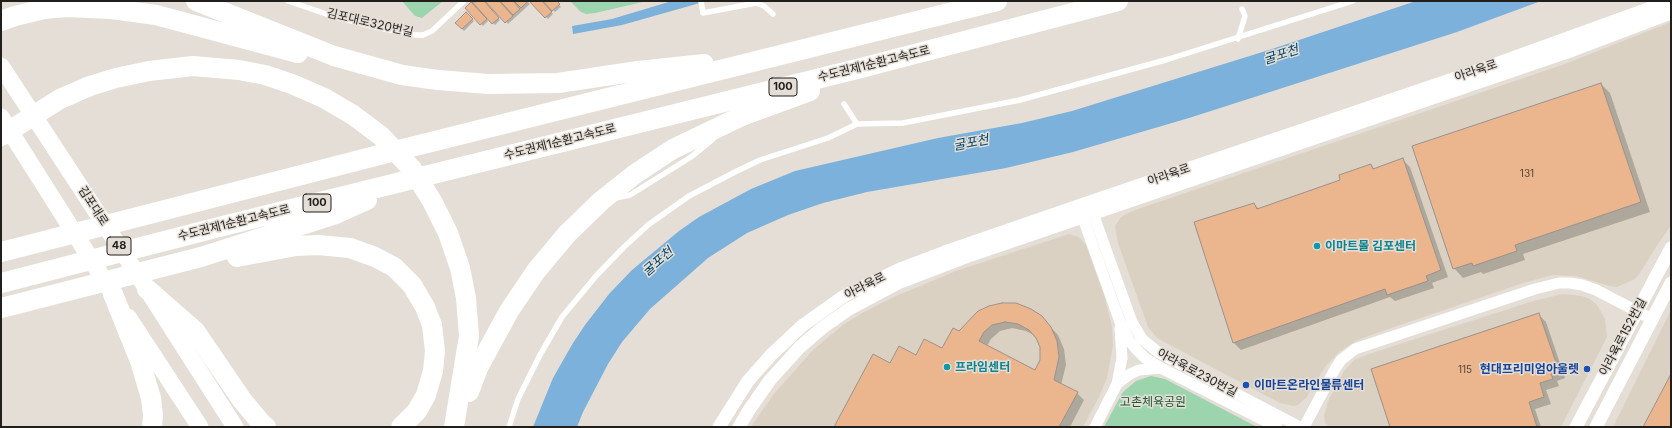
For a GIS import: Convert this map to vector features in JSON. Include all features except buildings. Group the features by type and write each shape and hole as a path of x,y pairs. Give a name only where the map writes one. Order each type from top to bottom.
{"highway":[{"path":"196,1 334,56 402,75"},
{"path":"1,252 417,145 997,1"},
{"name":"수도권제1순환고속도로","path":"1,283 447,170 862,68 1118,1"},
{"path":"1,21 44,9 112,8 156,15 319,59 402,75 481,84 558,83 638,71 776,57"},
{"path":"1,136 60,99 90,86 149,70 193,66 239,70 265,75 292,84 324,98 353,115 381,136 412,170 432,201 448,233 460,268 466,298 469,336 455,427"},
{"path":"455,427 478,368 508,311 536,271 562,240 601,202 636,174 673,149 744,115 800,96 862,68"},
{"path":"236,252 336,214 415,179"},
{"path":"8,311 77,288 201,257 296,246 318,245 350,248 375,257 394,268 412,285 425,307 432,325 435,351 433,371 426,394 417,411 402,427"},
{"path":"147,289 195,331 242,400 266,427"},
{"path":"113,294 140,361 151,398 153,415 152,427"}],"main road":[{"name":"김포대로","path":"1,66 147,289 235,427"},
{"name":"48","path":"1,118 200,427"}],"street":[{"name":"아라육로","path":"739,427 761,392 784,364 822,328 849,309 898,283 1086,209 1670,1"},
{"name":"아라육로","path":"719,427 748,381 771,355 803,325 844,296 900,269 938,254 1086,209 1558,55 1671,13"},
{"name":"아라육로230번길","path":"1086,209 1120,322 1129,340 1136,349 1145,358 1161,368 1277,427"},
{"name":"아라육로230번길","path":"1086,209 1132,322 1142,339 1159,353 1300,427"},
{"name":"아라육로152번길","path":"1576,427 1671,248"},
{"name":"아라육로152번길","path":"1596,427 1671,282"},
{"path":"1304,427 1330,377 1341,360 1355,349 1528,292 1558,283 1582,285 1596,290 1652,319"},
{"path":"1095,427 1117,384 1122,358 1120,322"},
{"path":"1117,384 1130,374 1139,370 1161,368"}],"lane":[{"name":"김포대로320번길","path":"288,1 335,17 415,35 423,35 432,31 464,1"},
{"path":"701,1 704,13 756,3 764,6 773,14"},
{"path":"509,427 518,399 530,373 562,317 608,263 648,225 689,196 747,166 774,155 828,138 857,124 903,123 1020,100 1154,63 1353,1"},
{"path":"1238,38 1245,16 1242,9"},
{"path":"844,104 857,124"}],"shaded area":[{"path":"1671,22 1671,225 1635,279 1617,287 1576,276 1553,275 1526,282 1371,335 1356,341 1339,352 1325,367 1307,397 1298,405 1294,406 1280,403 1168,344 1157,338 1148,327 1118,243 1115,226 1121,217 1135,210 1565,64"},
{"path":"1069,234 1079,237 1086,245 1105,298 1112,327 1113,345 1107,378 1083,427 751,427 773,395 813,350 844,324 896,296 956,271"},
{"path":"1563,294 1582,296 1590,299 1597,305 1605,319 1607,337 1561,427 1328,427 1325,422 1324,416 1329,399 1344,371 1354,360 1533,301"},
{"path":"1671,310 1671,427 1613,427"}],"green space":[{"path":"402,1 443,1 422,18 415,16"},
{"path":"570,1 647,1 586,14 581,12"},
{"name":"고촌체육공원","path":"1151,376 1165,379 1257,427 1104,427 1123,392 1136,381"}],"water":[{"path":"672,1 707,1 622,25 573,34 572,26 612,19"},
{"name":"굴포천","path":"1416,1 1541,1 1457,32 1189,118 1073,152 1006,168 867,192 823,203 788,215 747,233 708,258 650,309 622,342 608,364 583,412 577,427 533,427 553,378 573,343 609,294 632,270 679,231 699,217 751,189 795,171 938,138 1022,123 1072,111 1269,50"}],"place":[{"name":"이마트몰 김포센터","path":"1317,246"},
{"name":"프라임센터","path":"947,367"},
{"name":"현대프리미엄아울렛","path":"1587,369"},
{"name":"이마트온라인물류센터","path":"1246,385"}]}
